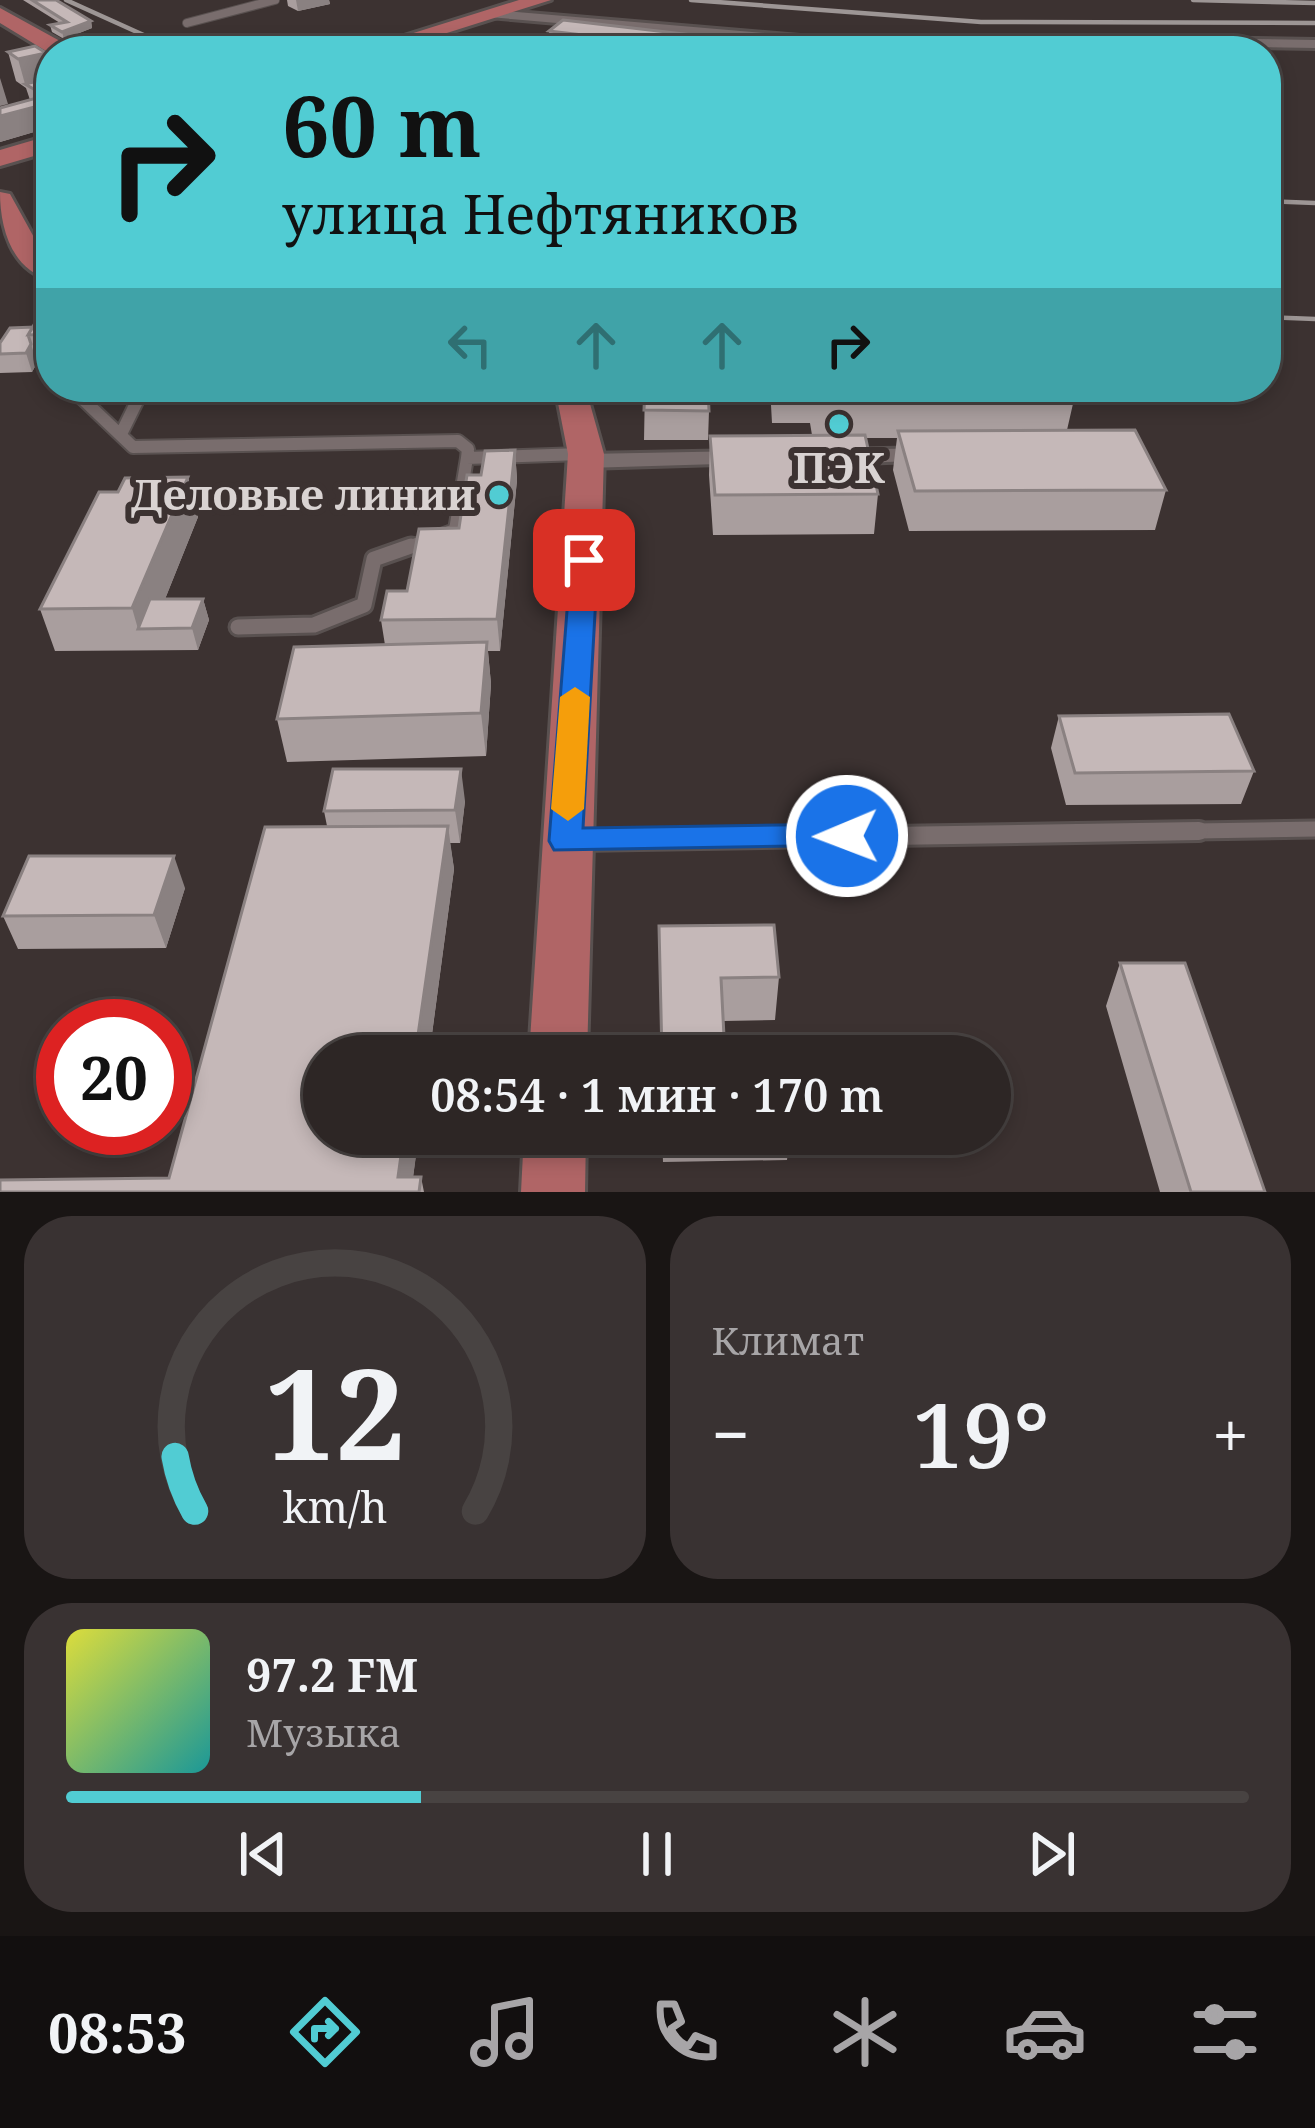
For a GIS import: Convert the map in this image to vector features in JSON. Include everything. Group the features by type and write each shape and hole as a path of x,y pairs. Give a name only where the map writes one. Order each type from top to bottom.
{"main road":[{"path":"418,36 536,0"},
{"path":"0,14 36,36"},
{"path":"0,158 36,147"},
{"path":"0,200 23,245 36,257"},
{"path":"559,1035 586,457 575,402"},
{"path":"554,1192 555,1155"}],"street":[{"path":"494,14 747,36"},
{"path":"1281,43 1315,44"},
{"path":"817,457 955,455"},
{"path":"586,457 770,458"}],"lane":[{"path":"188,23 275,0"},
{"path":"86,402 134,447 458,441 468,448 455,530 374,559 364,605 314,625 238,627"},
{"path":"121,434 137,402"},
{"path":"467,458 586,457"},
{"path":"566,841 1315,829"}],"building":[{"path":"32,0 56,0 91,21 62,32 50,25 67,22"},
{"path":"563,20 701,36 591,36 549,31"},
{"path":"36,47 36,55 18,59 8,52"},
{"path":"36,98 36,107 0,116 0,108"},
{"path":"33,327 26,353 0,354 0,343 10,328"},
{"path":"644,402 709,402 709,411 644,410"},
{"path":"1135,430 1166,490 915,491 898,431"},
{"path":"865,435 878,494 715,495 710,436"},
{"path":"515,450 497,619 381,620 387,591 407,591 419,529 459,528 467,475 481,475 485,451"},
{"path":"188,477 132,608 40,609 99,492 118,492 125,478"},
{"path":"150,599 203,599 192,628 138,629"},
{"path":"487,642 481,713 277,719 294,647"},
{"path":"1229,714 1254,771 1075,773 1059,716"},
{"path":"333,769 461,769 455,810 324,811"},
{"path":"448,826 418,1035 303,1035 303,1155 401,1155 398,1177 421,1177 419,1192 0,1192 0,1180 169,1178 175,1155 192,1155 192,1094 265,827"},
{"path":"29,856 174,856 154,915 3,916"},
{"path":"774,925 779,977 721,978 724,1035 662,1035 659,926"},
{"path":"1120,963 1185,963 1265,1192 1191,1192"}],"railway":[{"path":"66,0 146,36"},
{"path":"691,0 981,22 1315,23"},
{"path":"1193,0 1315,3"},
{"path":"1281,202 1315,203"},
{"path":"1281,318 1315,319"}],"slow traffic":[{"path":"568,809 575,697"}],"place":[{"name":"ПЭК","path":"839,424"},
{"name":"Деловые линии","path":"499,495"}],"route":[{"path":"584,560 566,841 847,836"}]}
